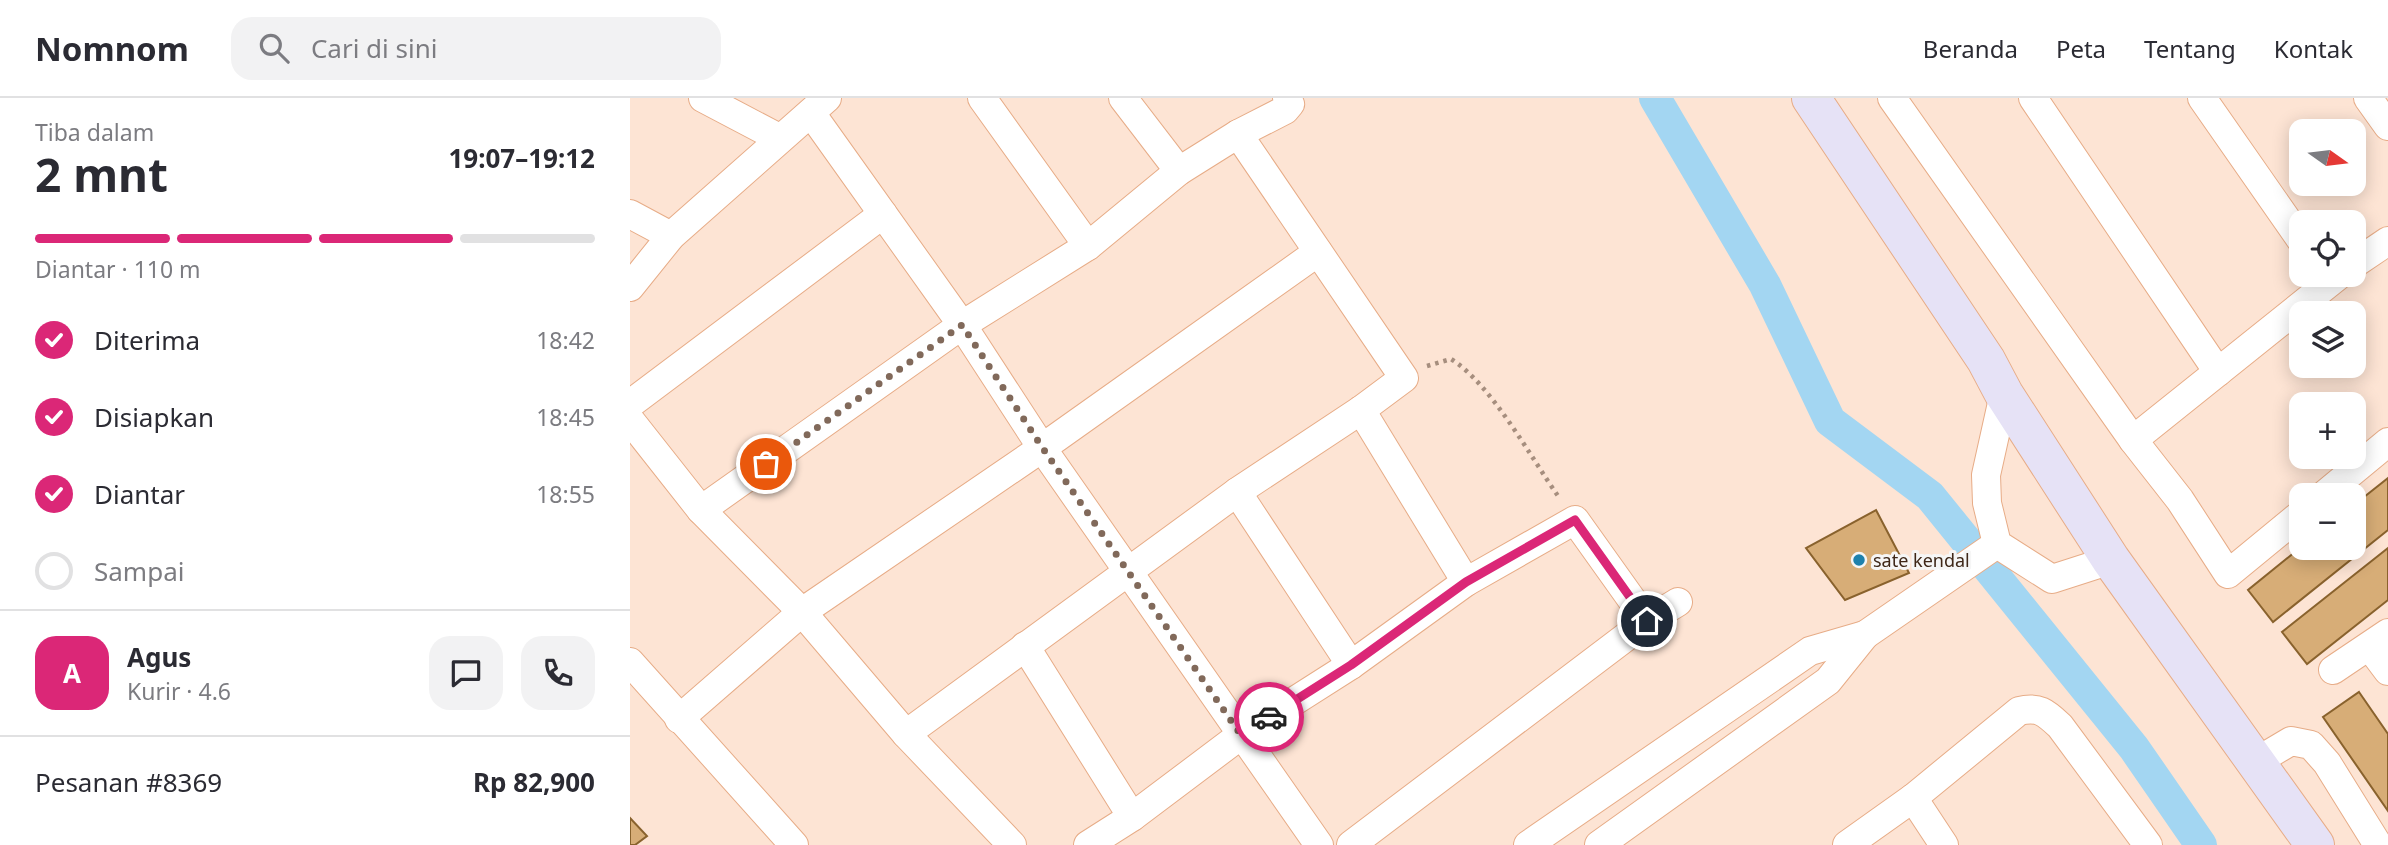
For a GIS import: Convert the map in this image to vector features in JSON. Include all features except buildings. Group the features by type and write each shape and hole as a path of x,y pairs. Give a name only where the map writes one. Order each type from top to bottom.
{"street":[{"path":"703,98 779,138"},
{"path":"982,98 1088,246"},
{"path":"1123,98 1179,171"},
{"path":"701,510 962,325 1088,246 1179,171 1238,134 1285,110 1290,104 1286,98"},
{"path":"1811,98 1986,360 2004,394 2111,560 2315,845"},
{"path":"1892,98 2133,440 2180,500 2228,573 2289,524"},
{"path":"2033,98 2218,372"},
{"path":"2202,98 2289,223"},
{"path":"2368,98 2388,126"},
{"path":"630,287 671,236 779,138 819,106 883,214 1319,845"},
{"path":"906,734 1237,492 1361,410 1404,378 1238,134"},
{"path":"630,214 671,236"},
{"path":"630,404 883,214"},
{"path":"2366,256 2388,241"},
{"path":"679,719 802,612 1318,252"},
{"path":"2133,440 2319,287"},
{"path":"1984,554 1986,475 2004,394"},
{"path":"1361,410 1466,582"},
{"path":"630,420 701,510 802,612 906,734 1012,845"},
{"path":"2338,483 2388,442"},
{"path":"1237,492 1351,665"},
{"path":"1088,845 1132,817 1241,735 1351,665 1466,582 1575,520 1647,621"},
{"path":"1984,554 2052,579 2111,560"},
{"path":"1599,845 1828,681 1864,635 1984,554"},
{"path":"1351,845 1647,621 1678,602"},
{"path":"1528,845 1810,651 1826,644 1864,635"},
{"path":"2333,670 2379,640 2388,671"},
{"path":"1025,646 1132,817"},
{"path":"630,662 794,845"},
{"path":"1846,845 1913,798 2019,711 2033,707 2046,712 2060,726 2148,845"},
{"path":"2254,763 2291,741 2311,745 2327,763 2378,845"},
{"path":"1913,798 1944,845"}],"path":[{"path":"1404,378 1439,360 1451,359 1464,367 1486,392 1575,520"}],"waterway":[{"path":"1655,98 1765,285 1830,421 1930,496 2134,748 2201,845"}],"way so far":[{"path":"766,464 962,325 1042,447 1241,735 1269,717"}],"place":[{"name":"sate kendal","path":"1859,560"}],"route":[{"path":"1269,717 1351,665 1466,582 1575,520 1647,621"}]}
